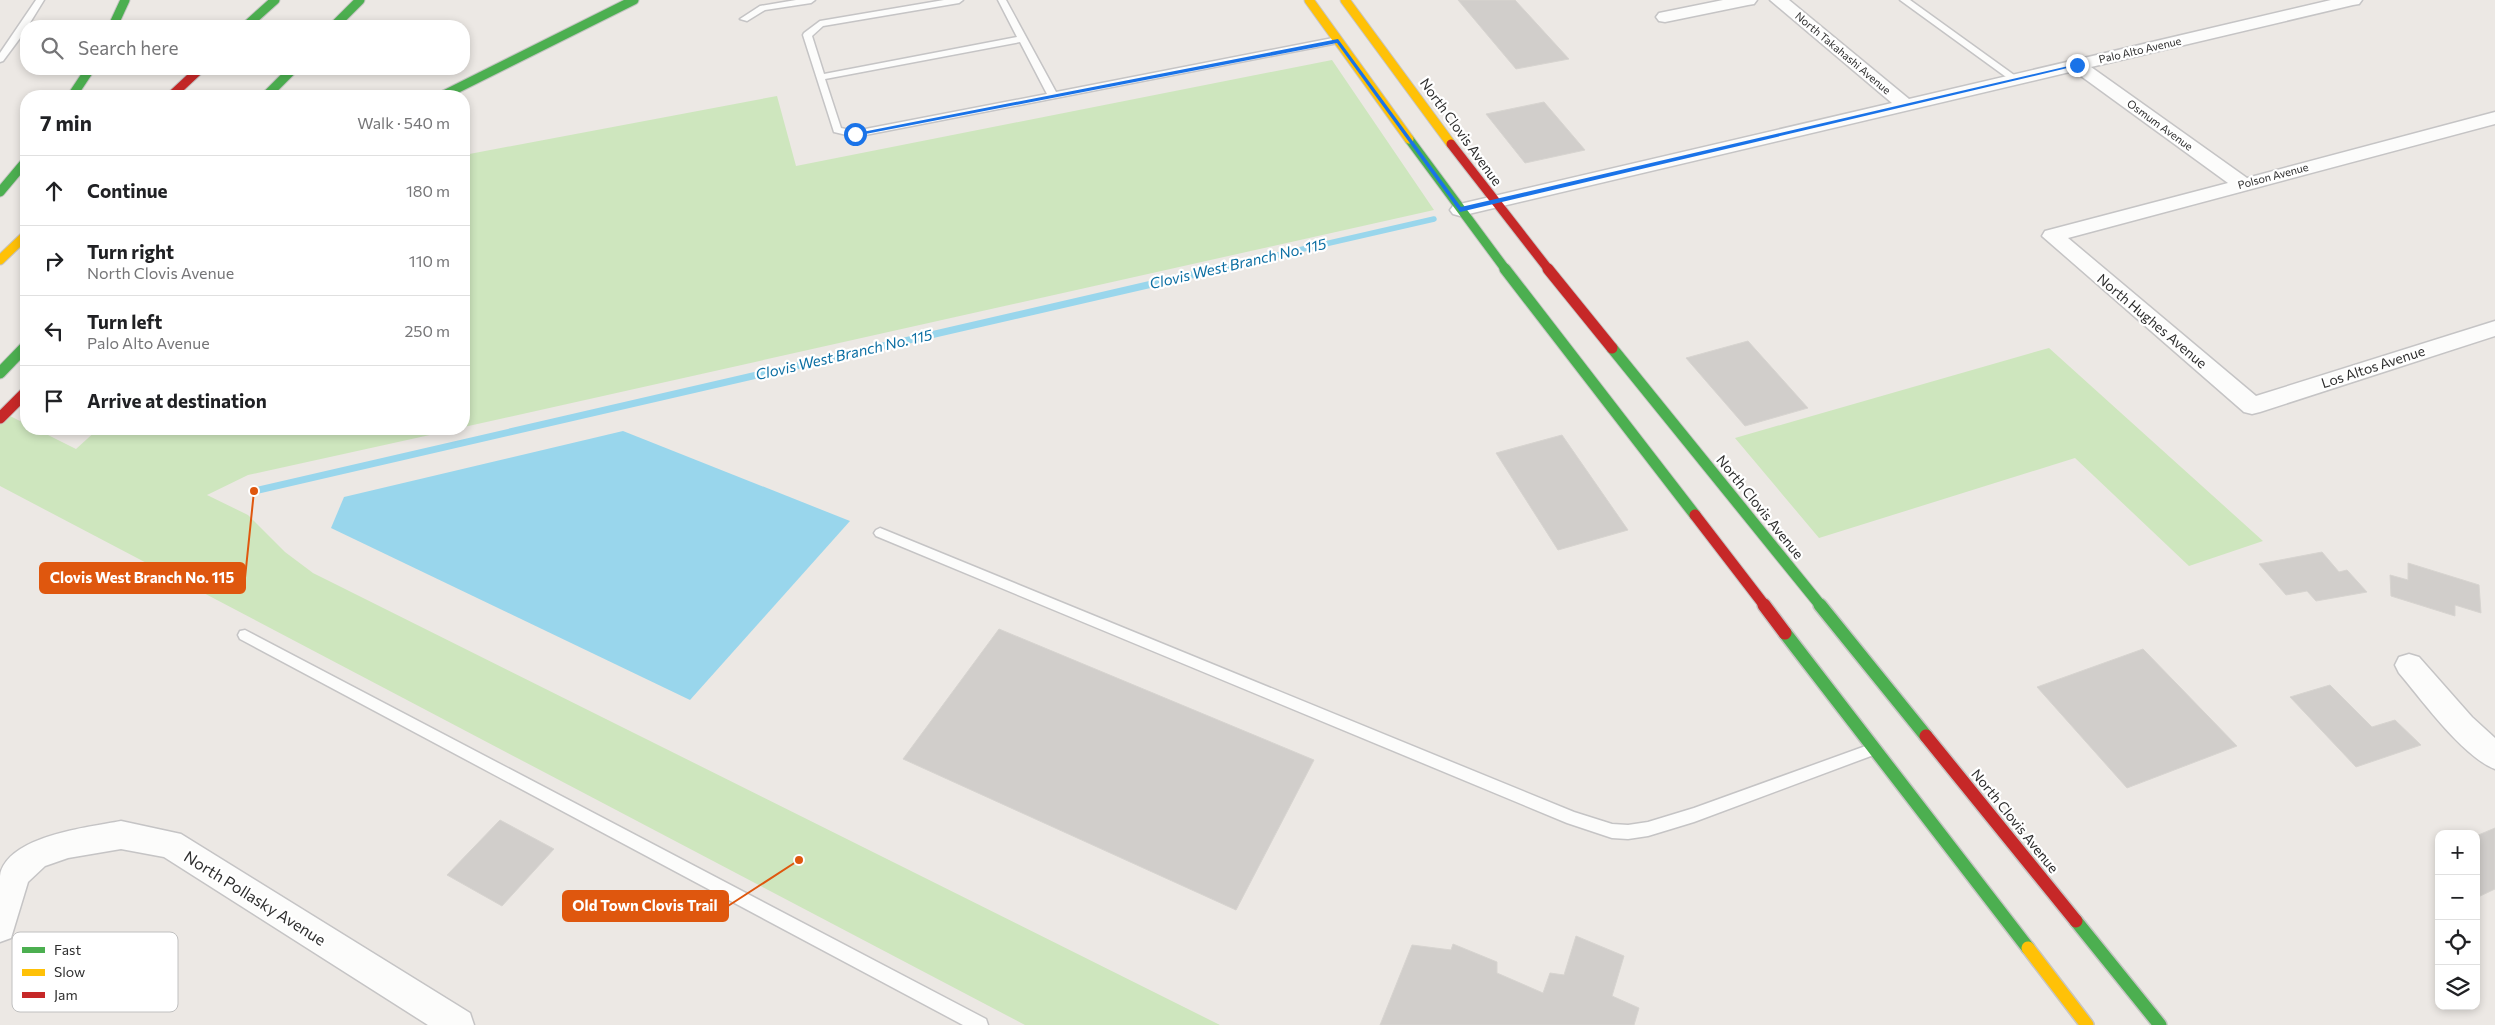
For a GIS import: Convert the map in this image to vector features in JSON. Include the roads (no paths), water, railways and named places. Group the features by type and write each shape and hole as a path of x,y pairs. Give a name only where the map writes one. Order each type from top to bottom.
{"main road":[{"path":"115,20 125,0"},
{"path":"253,20 275,0"},
{"path":"340,20 360,0"},
{"path":"454,90 634,0"},
{"path":"1309,0 1460,210 2087,1025"},
{"name":"North Clovis Avenue","path":"1345,0 1494,202 2160,1025"},
{"path":"76,90 86,75"},
{"path":"175,90 187,75"},
{"path":"177,90 193,75"},
{"path":"272,90 287,75"},
{"path":"0,192 20,168"},
{"path":"0,260 20,241"},
{"path":"0,373 20,352"},
{"path":"0,418 20,398"}],"street":[{"path":"1665,17 1748,0"},
{"name":"North Takahashi Avenue","path":"1778,0 1907,106"},
{"name":"Palo Alto Avenue","path":"1460,210 2016,80 2325,3 2353,0"},
{"name":"Osmum Avenue","path":"2077,65 2242,184"},
{"name":"Polson Avenue","path":"2052,236 2495,118"},
{"name":"North Hughes Avenue","path":"2052,236 2252,406"},
{"name":"Los Altos Avenue","path":"2252,406 2495,328"},
{"path":"2409,665 2462,726 2495,756"},
{"name":"North Pollasky Avenue","path":"0,927 7,897 16,873 34,855 68,844 121,835 170,844 458,1025"}],"lane":[{"path":"29,20 40,0"},
{"path":"744,19 763,8 811,0"},
{"path":"959,0 820,24 807,35 837,130 855,134 1338,40"},
{"path":"1002,0 1053,96"},
{"path":"1904,0 2016,80"},
{"path":"0,59 20,33"},
{"path":"820,77 1022,39"},
{"path":"880,532 1572,818 1612,831 1628,832 1648,829 1694,815 1874,749"},
{"path":"245,635 980,1025"}],"water":[{"path":"623,431 850,521 690,700 331,528 344,497"}],"waterway":[{"name":"Clovis West Branch No. 115","path":"1212,270 1434,219"},
{"name":"Clovis West Branch No. 115","path":"254,491 1217,269"}],"place":[{"name":"Clovis West Branch No. 115","path":"254,491"},
{"name":"Old Town Clovis Trail","path":"799,860"}]}
